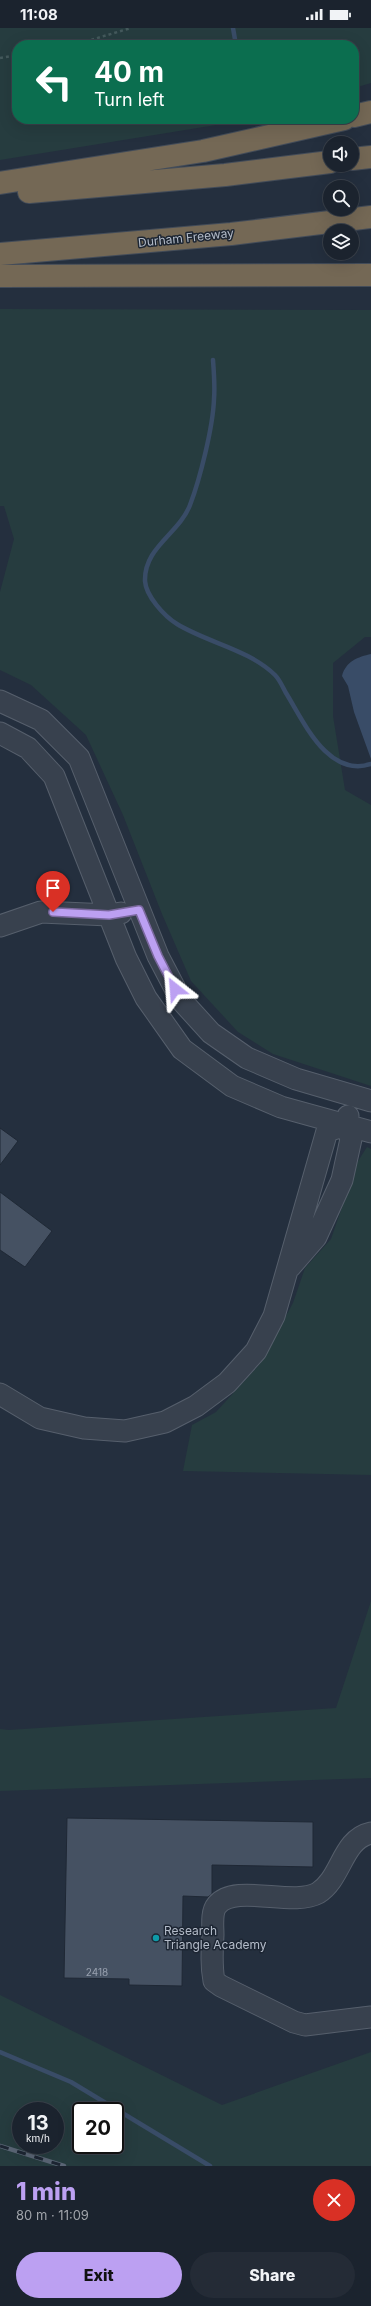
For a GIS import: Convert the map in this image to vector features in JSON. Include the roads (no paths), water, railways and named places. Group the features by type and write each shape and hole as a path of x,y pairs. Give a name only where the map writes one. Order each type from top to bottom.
{"highway":[{"path":"359,115 371,112"},
{"path":"0,183 203,151 322,124"},
{"path":"359,158 371,157"},
{"path":"0,194 202,177 323,163"},
{"name":"Durham Freeway","path":"0,254 231,234 371,217"},
{"path":"0,276 371,275"}],"lane":[{"path":"0,701 41,720 79,758 158,956 181,1000 211,1034 247,1058 296,1079 362,1099 346,1125 327,1132 274,1316 256,1351 227,1383 196,1406 165,1422 125,1431 84,1428 40,1418 0,1394"},
{"path":"0,734 28,748 54,776 126,958 146,998 182,1049 232,1086 281,1107 371,1132"},
{"path":"0,926 41,912 109,915 139,910"},
{"path":"286,1271 316,1237 342,1180 352,1139 346,1125"},
{"path":"371,1832 363,1834 350,1846 336,1875 319,1892 305,1898 241,1896 228,1898 217,1905 213,1914 212,1967 214,1981 220,1986 294,2022 309,2025 371,2017"}],"water":[{"path":"371,654 371,759 354,712 348,686 342,676 346,667 353,660"}],"waterway":[{"path":"233,28 235,40"},
{"path":"213,360 213,411 209,438 198,481 185,515 150,559 146,569 146,587 156,605 177,624 189,631 240,652 264,666 275,675 309,732 319,745 330,755 342,763 356,766 371,764"},
{"path":"0,2052 71,2082 210,2166"}],"railway":[{"path":"0,2146 64,2166"}],"place":[{"name":"Research Triangle Academy","path":"156,1938"}]}
